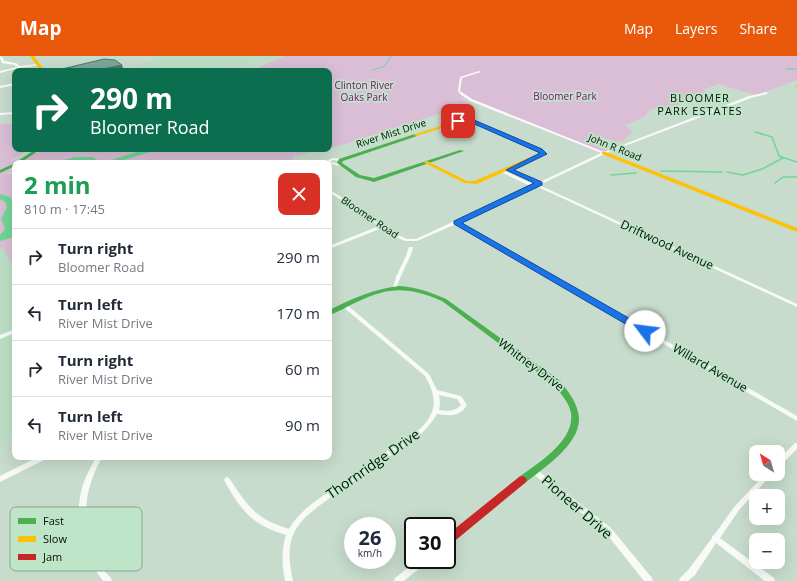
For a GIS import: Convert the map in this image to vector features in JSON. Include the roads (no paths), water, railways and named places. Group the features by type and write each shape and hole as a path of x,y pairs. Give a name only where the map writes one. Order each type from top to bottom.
{"street":[{"path":"32,56 40,68"},
{"path":"0,57 3,62 15,64 19,67"},
{"path":"15,68 38,65"},
{"path":"0,72 12,69"},
{"name":"John R Road","path":"480,72 461,78 459,91 471,100 797,230"},
{"path":"0,87 12,85"},
{"name":"Bloomer Road","path":"332,192 403,239 414,240 423,238 604,153 750,97 766,93"},
{"path":"0,114 12,114"},
{"name":"River Mist Drive","path":"332,163 340,162 404,138 467,120 506,135 544,153 481,182 471,183 425,162 373,180 364,178 340,162"},
{"path":"425,162 462,151"},
{"path":"22,160 34,152"},
{"path":"0,172 12,166"},
{"path":"506,171 537,185"},
{"path":"506,171 537,185"},
{"name":"Driftwood Avenue","path":"537,185 797,306"},
{"name":"Willard Avenue","path":"456,222 797,419"},
{"path":"332,247 382,226"},
{"path":"395,287 397,277 411,248"},
{"name":"Whitney Drive","path":"332,311 372,292 395,287 421,290 436,296 556,382 569,396 576,412 575,428 570,438 562,447 534,471 456,535"},
{"path":"344,305 427,375 435,392 435,412 453,413 458,411 464,405 459,397 435,392"},
{"path":"0,337 12,332"},
{"name":"Thornridge Drive","path":"289,581 287,560 291,533 309,509 411,439 429,422 435,412"},
{"path":"785,457 797,445"},
{"path":"0,479 38,460"},
{"path":"82,507 86,488 97,460"},
{"name":"Pioneer Drive","path":"534,471 608,530 649,581"},
{"path":"227,480 244,507 251,514 270,526 291,533"},
{"path":"682,581 692,572 737,508 762,481"},
{"path":"715,538 771,581"},
{"path":"398,581 413,569"},
{"path":"101,571 108,581"}],"waterway":[{"path":"373,70 385,66 391,56"},
{"path":"786,69 797,69"},
{"path":"755,132 772,137 779,156 797,162"},
{"path":"727,172 743,175 762,169 783,158"},
{"path":"661,171 722,172"},
{"path":"611,175 636,173"},
{"path":"775,183 783,177 797,177"}],"district":[{"name":"BLOOMER PARK ESTATES","path":"700,104"}],"park label":[{"name":"Clinton River Oaks Park","path":"364,90"},
{"name":"Bloomer Park","path":"565,96"}]}
